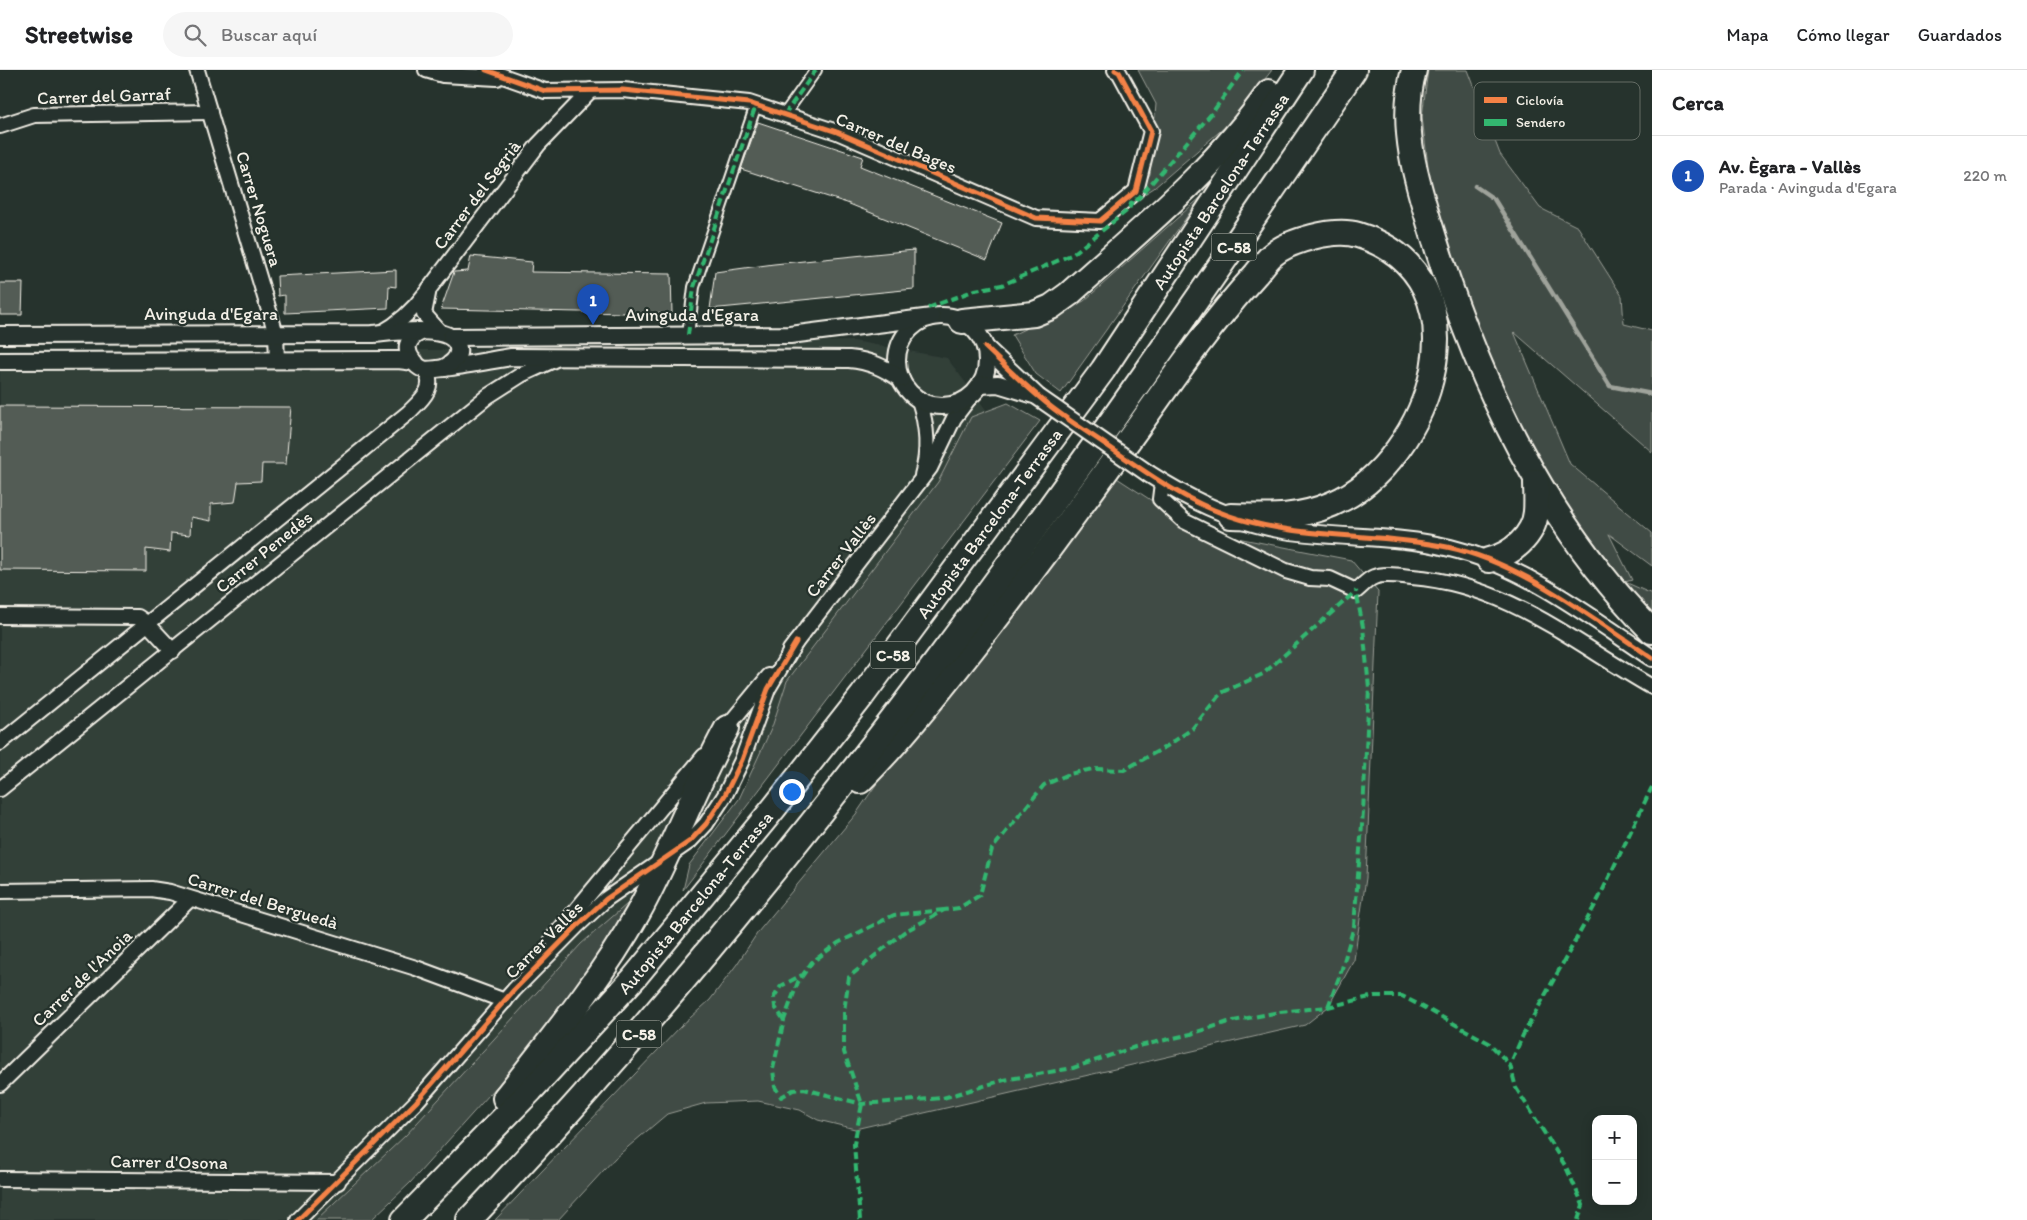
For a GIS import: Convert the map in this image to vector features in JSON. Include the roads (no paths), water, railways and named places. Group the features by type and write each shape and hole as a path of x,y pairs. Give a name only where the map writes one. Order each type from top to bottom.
{"highway":[{"path":"962,320 1034,314 1051,307 1069,294 1212,163 1238,133 1284,70"},
{"name":"Autopista Barcelona-Terrassa","path":"404,1220 531,1090 634,978 851,711 1103,370 1301,70"},
{"name":"Autopista Barcelona-Terrassa","path":"469,1220 547,1139 669,1000 800,840 1017,553 1112,423 1354,70"},
{"path":"1414,70 1408,114 1418,186 1462,322 1495,403 1536,481 1577,543 1620,597 1652,631"},
{"path":"800,840 893,748 1009,605 1210,326 1273,254 1294,243 1336,233 1356,234 1396,254 1419,277 1432,306 1437,335 1435,366 1423,402 1399,447 1385,468 1367,484 1335,503 1300,516 1231,516"},
{"path":"1490,560 1506,555 1516,548 1532,527 1536,514 1536,481"},
{"path":"429,1195 596,982 638,913 727,728"}],"street":[{"name":"Carrer Noguera","path":"197,70 276,334 277,361"},
{"name":"Carrer del Bages","path":"426,70 443,75 509,78"},
{"name":"Carrer del Bages","path":"486,70 545,91 622,90 756,105 837,132 1036,218 1100,221 1136,191 1151,131 1119,72 1115,70"},
{"path":"784,114 816,70"},
{"name":"Carrer del Segrià","path":"445,334 424,314 429,289 538,145 591,90"},
{"path":"688,335 694,287 756,105"},
{"name":"Carrer del Garraf","path":"0,126 34,115 210,112"},
{"path":"379,334 395,326 429,289"},
{"path":"419,366 407,347 414,335 420,300"},
{"path":"1038,397 998,384 975,391 947,406 933,405 919,400 910,392 901,379 898,371 899,347 907,333 918,323 932,317 948,316 962,320 978,334 985,347 1038,397 1156,479 1197,502 1231,516 1284,530 1410,540 1449,547 1490,560 1537,584 1652,658"},
{"name":"Avinguda d'Egara","path":"0,335 790,335 932,317"},
{"path":"444,368 451,364 458,353 458,345 445,334"},
{"path":"975,391 986,371 985,347"},
{"name":"Carrer Penedès","path":"0,789 488,396 521,375 560,358"},
{"path":"0,362 398,360 419,366 444,368 488,359 849,359 867,361 881,366 901,379"},
{"name":"Carrer Penedès","path":"0,743 408,413 426,394 431,385 430,377 419,366"},
{"name":"Carrer Vallès","path":"298,1220 338,1182 443,1073 514,990 547,946 796,642 914,490 934,462 954,418 975,391"},
{"name":"Carrer Vallès","path":"914,490 925,464 927,449 926,423 919,400"},
{"path":"1156,479 1160,499 1184,521 1286,571 1310,578 1330,579 1356,591 1374,576 1396,576 1426,578 1485,592 1529,612 1652,687"},
{"path":"0,616 138,617 148,624 173,651"},
{"name":"Carrer Vallès","path":"514,990 606,899 690,840 706,824 725,794 742,760 768,689 796,642"},
{"name":"Carrer del Berguedà","path":"0,891 151,890 170,892 416,968 505,1001"},
{"name":"Carrer de l'Anoia","path":"0,1084 190,899"},
{"name":"Carrer d'Osona","path":"0,1179 338,1182"}],"waterway":[{"path":"1475,186 1494,199 1610,386 1652,394"}],"place":[{"name":"Av. Ègara - Vallès","path":"593,325"}]}
